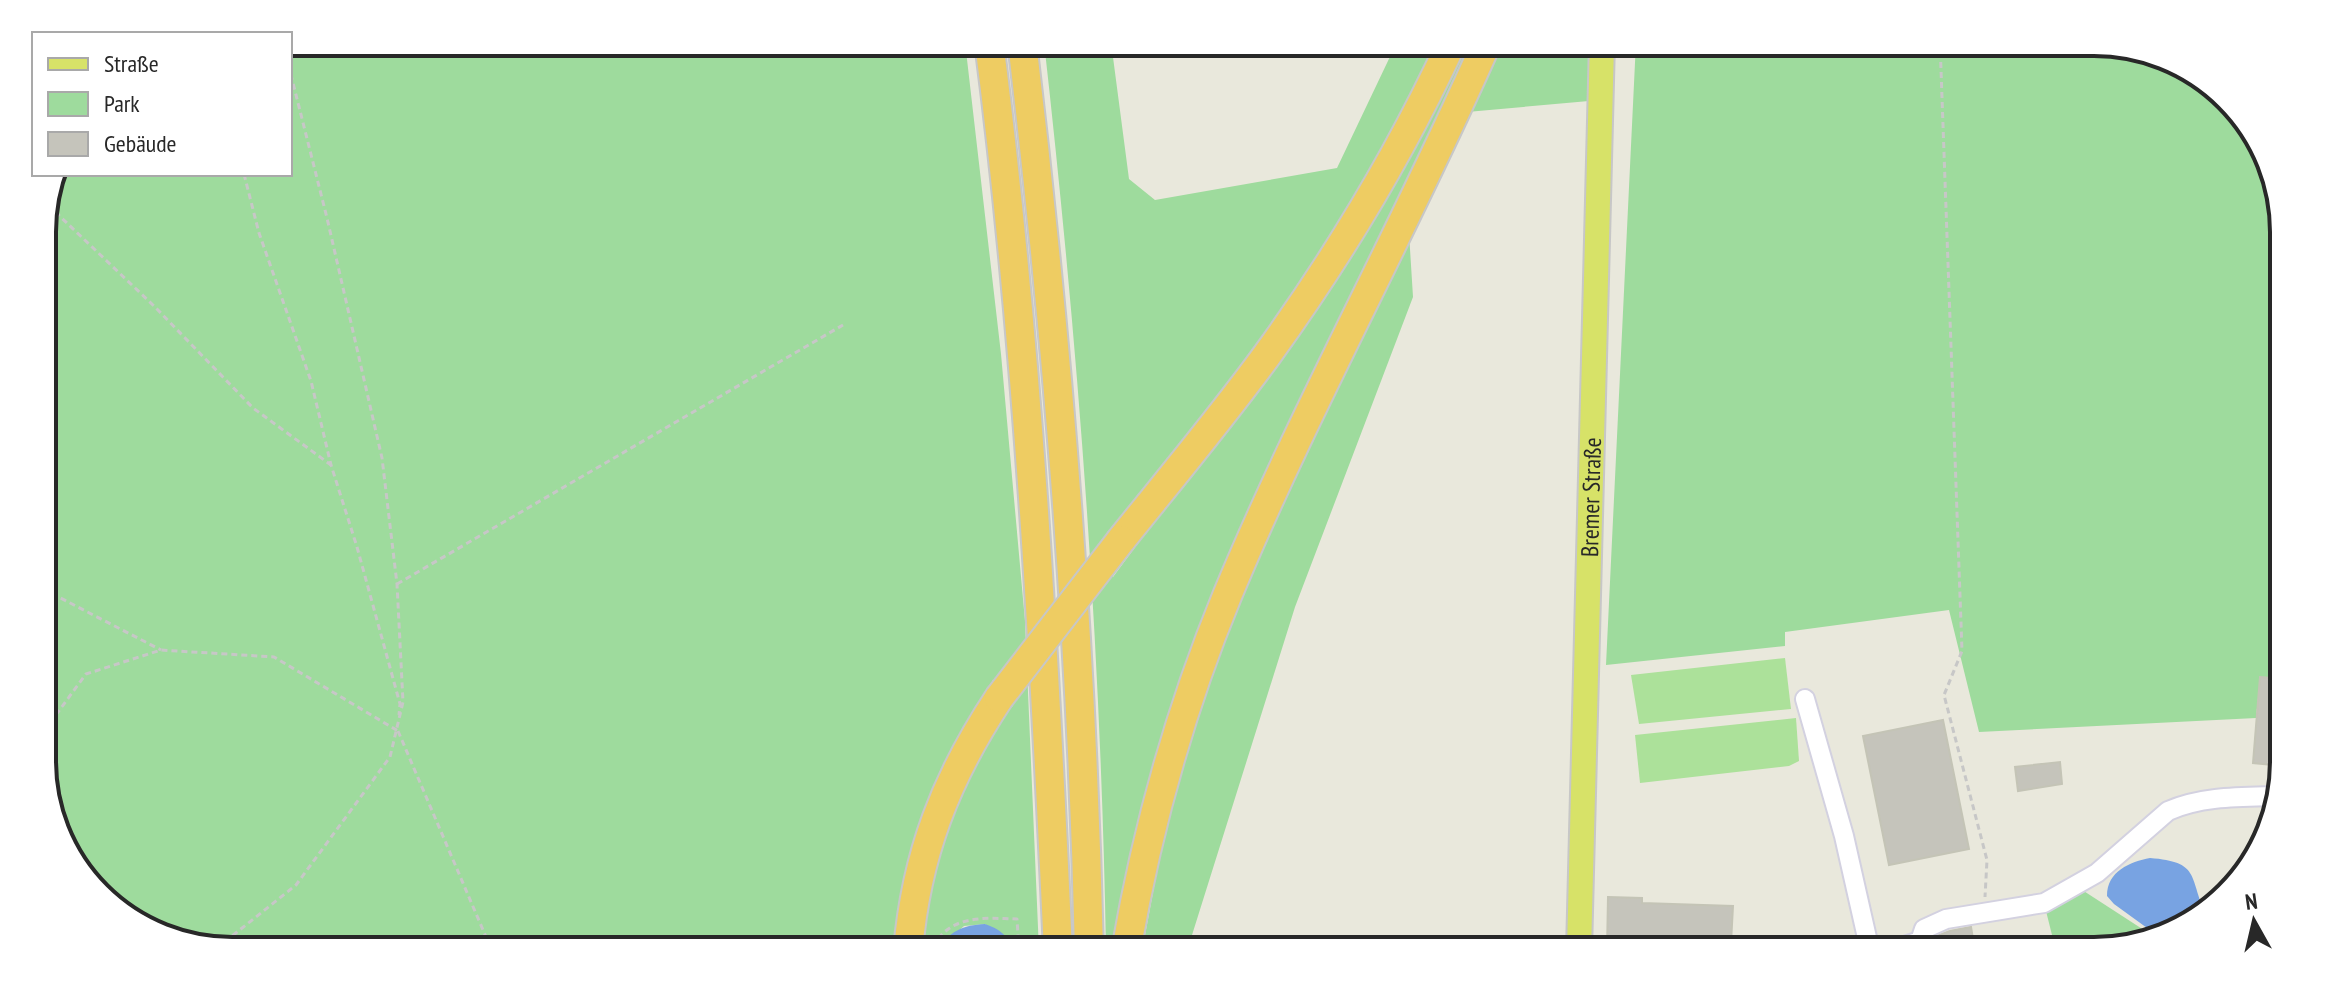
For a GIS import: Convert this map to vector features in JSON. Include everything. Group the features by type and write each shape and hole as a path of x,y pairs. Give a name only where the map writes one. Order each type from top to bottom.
{"highway":[{"path":"991,56 1022,340 1038,549 1057,937"},
{"path":"1024,56 1056,350 1073,609 1088,937"},
{"path":"910,937 919,877 937,815 959,762 999,698 1258,366 1330,263 1392,158 1445,56"},
{"path":"1129,937 1162,783 1194,684 1227,597 1481,56"}],"main road":[{"name":"Bremer Straße","path":"1579,937 1602,56"}],"lane":[{"path":"1805,699 1844,836 1867,937"},
{"path":"1924,937 1924,929 1946,919 2044,903 2097,873 2168,811 2181,805 2226,798 2267,796"}],"path":[{"path":"1941,56 1962,651 1944,695 1987,860 1984,913"},
{"path":"231,937 296,885 390,757 403,702 397,584 382,458 292,79"},
{"path":"245,176 259,233 311,381 331,465 357,547 400,704 398,731 486,937"},
{"path":"57,214 154,306 253,408 331,465"},
{"path":"397,584 843,325"},
{"path":"56,596 161,650"},
{"path":"56,715 86,674 161,650 274,657 398,731"},
{"path":"938,937 950,926 978,918 1017,919 1018,937"}],"green space":[{"path":"292,56 967,56 1001,354 1025,621 1038,937 1000,937 985,924 964,926 952,937 921,937 942,833 989,731 1009,709 993,680 944,763 921,823 900,937 232,937 198,934 176,928 125,901 92,868 69,828 62,806 56,761 56,221 66,176 292,176"},
{"path":"1045,56 1113,56 1129,179 1155,200 1337,168 1390,56 1431,56 1379,159 1317,262 1253,355 1107,539 1113,577 1203,456 1453,56 1470,56 1296,416 1122,937 1106,937 1093,609 1067,269"},
{"path":"1491,56 1591,56 1589,101 1467,112"},
{"path":"1635,56 2094,56 2128,59 2161,69 2182,80 2201,92 2234,125 2257,165 2264,187 2270,232 2270,678 2260,678 2256,718 1979,732 1949,610 1785,632 1785,646 1606,665"},
{"path":"1409,233 1413,297 1295,607 1191,937 1145,937 1168,813 1237,598"},
{"path":"1785,658 1791,709 1639,724 1631,675"},
{"path":"1796,718 1799,761 1789,766 1640,783 1635,735"},
{"path":"2076,886 2143,930 2105,937 2052,937 2044,903"}],"water":[{"path":"2150,858 2185,867 2194,880 2201,901 2172,919 2148,929 2107,896 2115,874 2135,862"},
{"path":"985,924 1006,937 947,937 970,926"}],"building":[{"path":"2260,677 2270,678 2270,765 2253,763"},
{"path":"1943,720 1969,849 1889,865 1863,736"},
{"path":"2060,762 2062,784 2018,791 2015,767"},
{"path":"1608,897 1642,898 1642,903 1733,906 1731,937 1607,937"},
{"path":"1971,927 1973,937 1937,937"}]}
